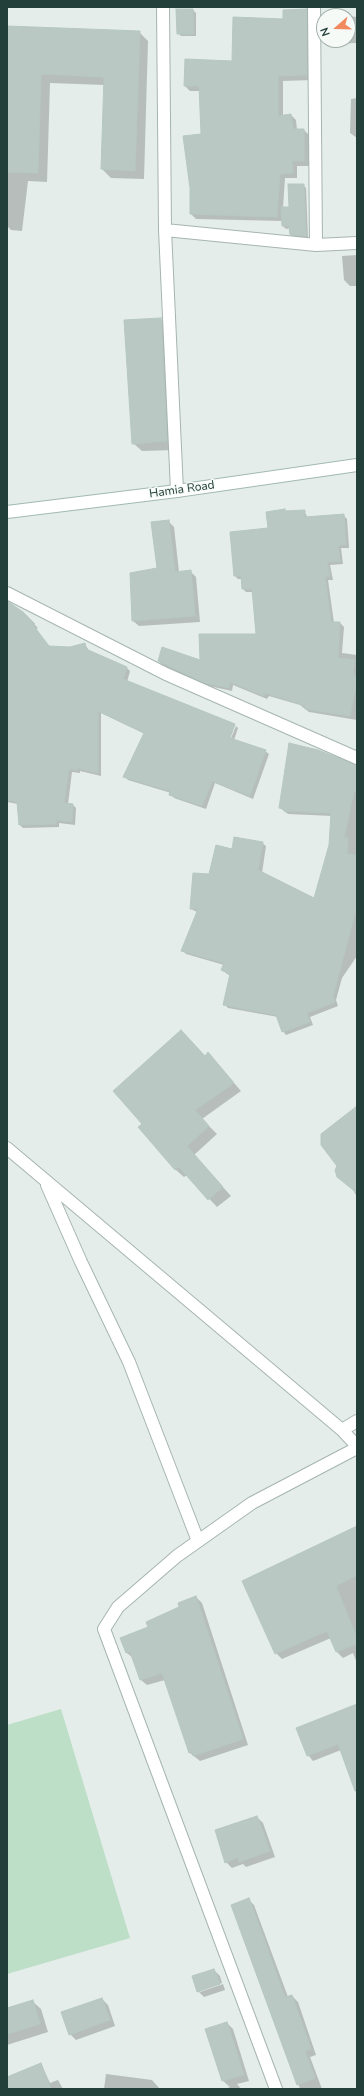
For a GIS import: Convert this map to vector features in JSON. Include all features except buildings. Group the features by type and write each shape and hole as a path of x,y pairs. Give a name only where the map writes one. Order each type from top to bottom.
{"street":[{"path":"163,7 165,230 177,491"},
{"path":"314,7 316,245"},
{"path":"165,230 316,245 357,243"},
{"name":"Hamia Road","path":"7,512 177,491 357,465"},
{"path":"7,593 166,674 357,758"},
{"path":"7,1148 342,1430 357,1447 252,1503 177,1556 118,1606 104,1630 276,2089"},
{"path":"46,1181 81,1262 129,1362 198,1541"},
{"path":"342,1430 357,1421"}],"green space":[{"path":"61,1709 130,1938 7,1974 7,1725"}]}
